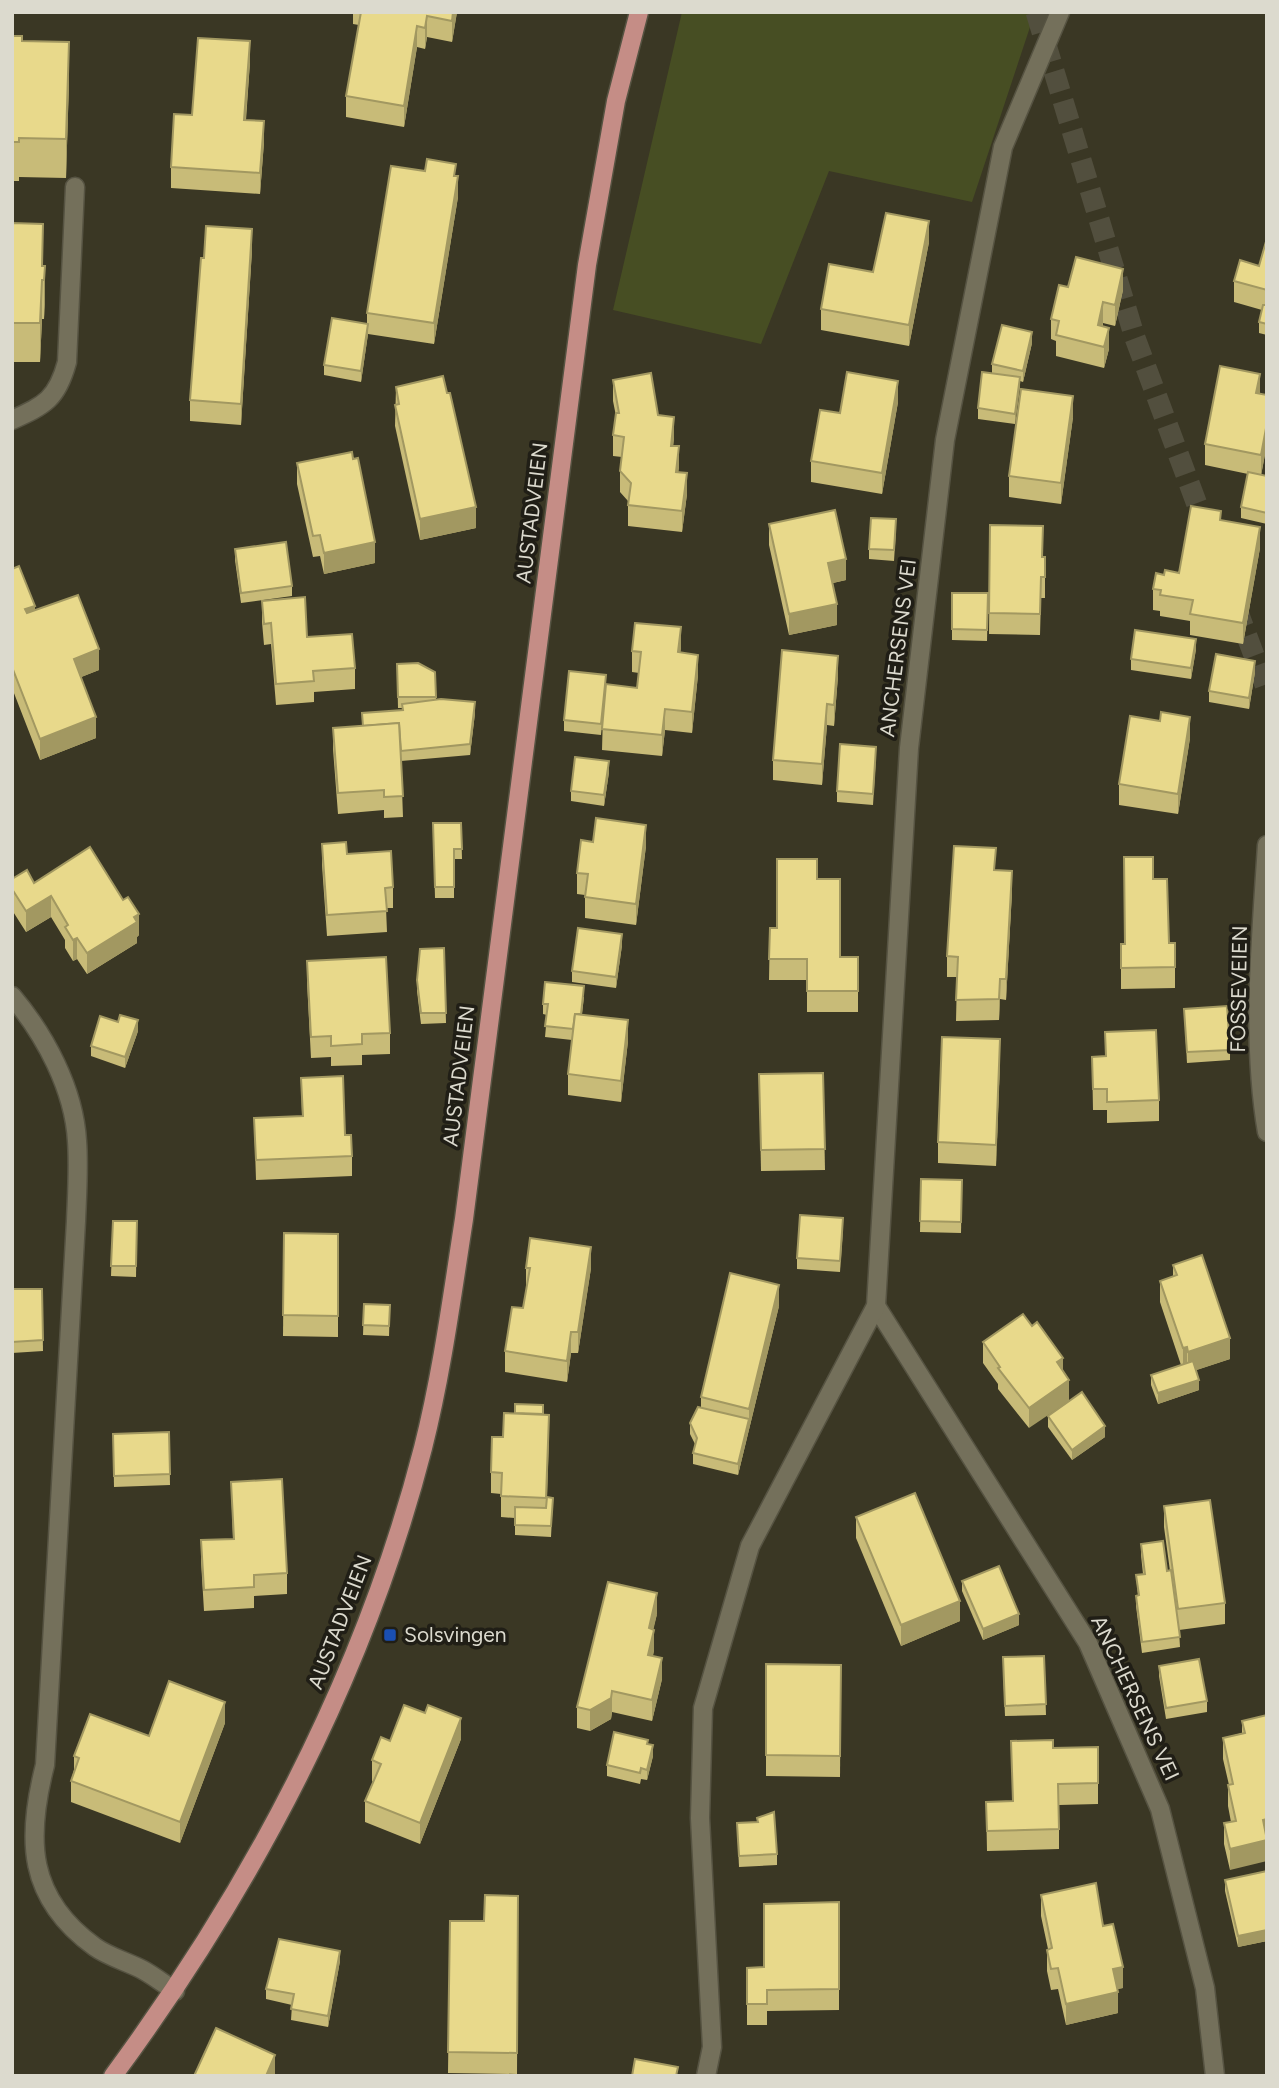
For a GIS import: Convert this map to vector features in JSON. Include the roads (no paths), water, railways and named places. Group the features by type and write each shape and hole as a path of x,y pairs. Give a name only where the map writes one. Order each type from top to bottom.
{"main road":[{"name":"AUSTADVEIEN","path":"113,2076 174,1991 240,1887 320,1734 370,1615 423,1448 442,1362 464,1219 587,265 616,101 639,12"}],"street":[{"name":"ANCHERSENS VEI","path":"706,2076 712,2047 700,1818 703,1708 750,1546 876,1306 909,748 946,440 1003,147 1060,12"},
{"path":"12,420 42,406 53,396 61,383 67,362 75,187"},
{"name":"FOSSEVEIEN","path":"1267,845 1258,986 1263,1107 1267,1132"},
{"path":"12,996 50,1050 67,1094 77,1138 76,1221 45,1765 34,1808 32,1847 40,1880 57,1911 95,1948 144,1971 174,1991"},
{"name":"ANCHERSENS VEI","path":"876,1306 1088,1643 1105,1681 1160,1809 1205,1988 1215,2076"}],"tunnel":[{"path":"1036,12 1135,338 1208,534"},
{"path":"1236,607 1267,690"}],"place":[{"name":"Solsvingen","path":"390,1635"}]}
